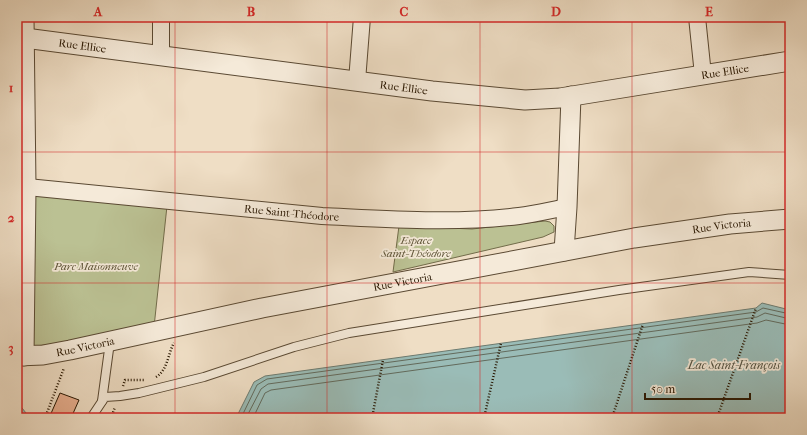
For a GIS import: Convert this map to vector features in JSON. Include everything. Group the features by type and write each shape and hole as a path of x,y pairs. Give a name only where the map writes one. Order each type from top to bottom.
{"street":[{"path":"21,356 21,37 24,17"},
{"path":"161,17 161,55"},
{"path":"357,81 362,17"},
{"path":"697,17 703,75"},
{"name":"Rue Ellice","path":"21,37 432,91 525,100 545,100 790,61"},
{"path":"564,251 571,96"},
{"name":"Rue Saint-Théodore","path":"22,187 322,216 428,220 474,220 520,216 567,207"},
{"name":"Rue Victoria","path":"21,356 43,355 70,350 262,308 634,238 730,224 790,219"}],"lane":[{"path":"91,418 105,397 120,396 204,377 294,347 349,333 611,291 749,272 789,276"},
{"path":"102,401 110,342"}],"path":[{"path":"717,418 756,308"},
{"path":"612,418 643,324"},
{"path":"154,377 159,376 163,370 170,350 174,343 178,342"},
{"path":"484,418 501,343"},
{"path":"45,418 70,350"},
{"path":"372,418 383,360"},
{"path":"111,418 125,380 150,379"}],"green space":[{"name":"Parc Maisonneuve","path":"32,194 167,206 154,327 66,344 30,346"},
{"name":"Espace Saint-Théodore","path":"545,221 550,222 554,226 554,232 543,237 393,272 399,226 472,229"}],"water":[{"name":"Lac Saint-François","path":"762,303 790,310 790,418 236,418 254,382 265,376 756,308"},
{"path":"18,403 30,418 17,418"}],"building":[{"path":"60,393 79,400 71,418 49,418"}]}
